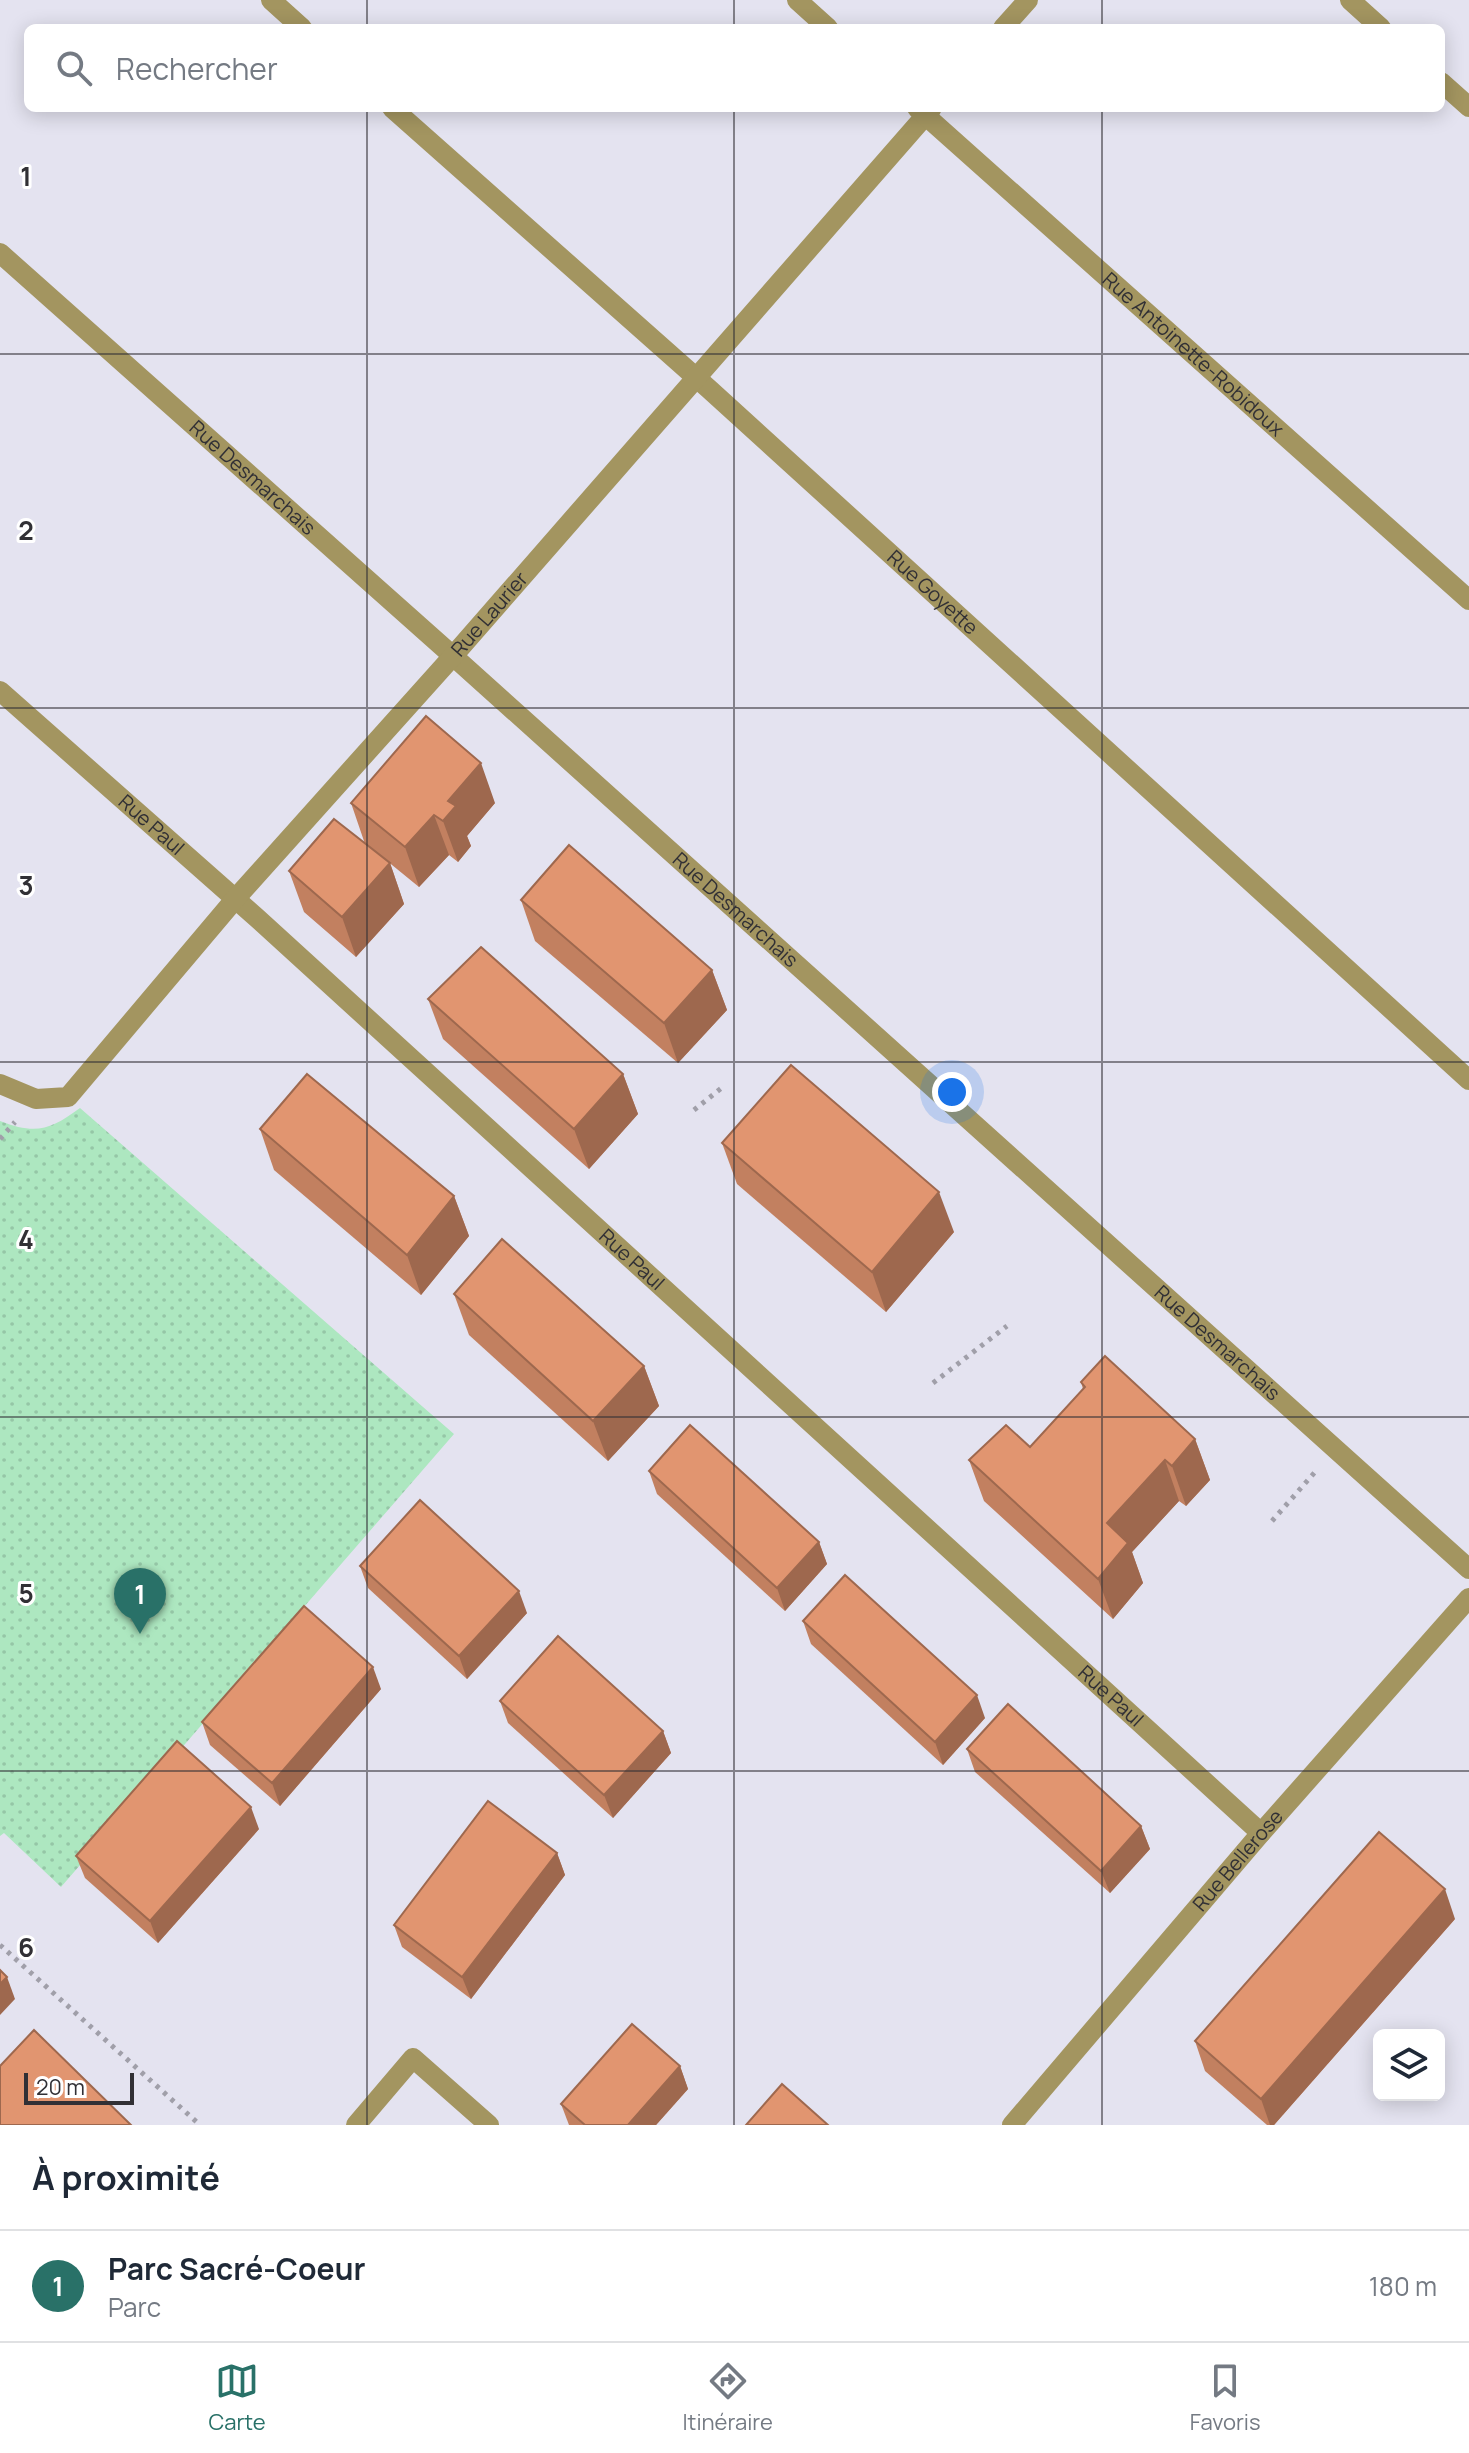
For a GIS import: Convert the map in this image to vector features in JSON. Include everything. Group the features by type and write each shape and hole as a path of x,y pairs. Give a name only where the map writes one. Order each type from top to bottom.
{"street":[{"path":"271,0 298,24"},
{"path":"797,0 824,24"},
{"path":"1007,24 1028,0"},
{"path":"1350,0 1377,24"},
{"path":"1445,86 1469,107"},
{"name":"Rue Goyette","path":"397,112 695,377 1469,1080"},
{"name":"Rue Laurier","path":"0,1084 36,1099 68,1097 236,898 453,656 924,112"},
{"name":"Rue Antoinette-Robidoux","path":"926,112 1469,600"},
{"name":"Rue Desmarchais","path":"0,253 1469,1569"},
{"name":"Rue Paul","path":"0,691 236,898 1261,1833"},
{"name":"Rue Bellerose","path":"1012,2125 1261,1833 1469,1598"},
{"path":"356,2125 413,2058 489,2125"}],"path":[{"path":"694,1110 724,1086"},
{"path":"933,1383 1007,1326"},
{"path":"1272,1521 1336,1449"},
{"path":"0,1945 200,2125"}],"green space":[{"path":"80,1108 454,1434 61,1887 4,1833 0,1836 0,1121 23,1128 42,1128"}],"building":[{"path":"426,716 481,763 448,801 456,806 443,821 434,815 405,847 351,803"},
{"path":"334,819 390,863 342,917 289,871"},
{"path":"569,845 712,970 664,1023 521,900"},
{"path":"481,947 623,1074 574,1129 428,999"},
{"path":"791,1065 939,1192 872,1272 722,1143"},
{"path":"307,1074 454,1196 407,1255 260,1129"},
{"path":"502,1239 644,1366 593,1421 454,1294"},
{"path":"1105,1356 1195,1439 1172,1466 1165,1460 1107,1523 1128,1543 1098,1579 969,1460 1006,1425 1030,1447 1085,1387 1081,1382"},
{"path":"690,1425 819,1542 777,1588 649,1471"},
{"path":"420,1500 519,1591 459,1656 360,1566"},
{"path":"845,1575 977,1695 935,1742 803,1621"},
{"path":"304,1606 373,1667 272,1783 202,1722"},
{"path":"558,1636 663,1731 604,1795 500,1701"},
{"path":"1008,1704 1141,1826 1101,1871 967,1749"},
{"path":"177,1741 251,1807 150,1921 76,1856"},
{"path":"488,1801 557,1853 462,1977 394,1925"},
{"path":"1379,1832 1445,1889 1261,2099 1195,2041"},
{"path":"0,1970 7,1977 0,1984"},
{"path":"632,2024 680,2066 628,2125 585,2125 561,2104"},
{"path":"34,2030 131,2125 0,2125 0,2066"},
{"path":"782,2084 828,2125 746,2125"}],"place":[{"name":"Parc Sacré-Coeur","path":"140,1634"}]}
